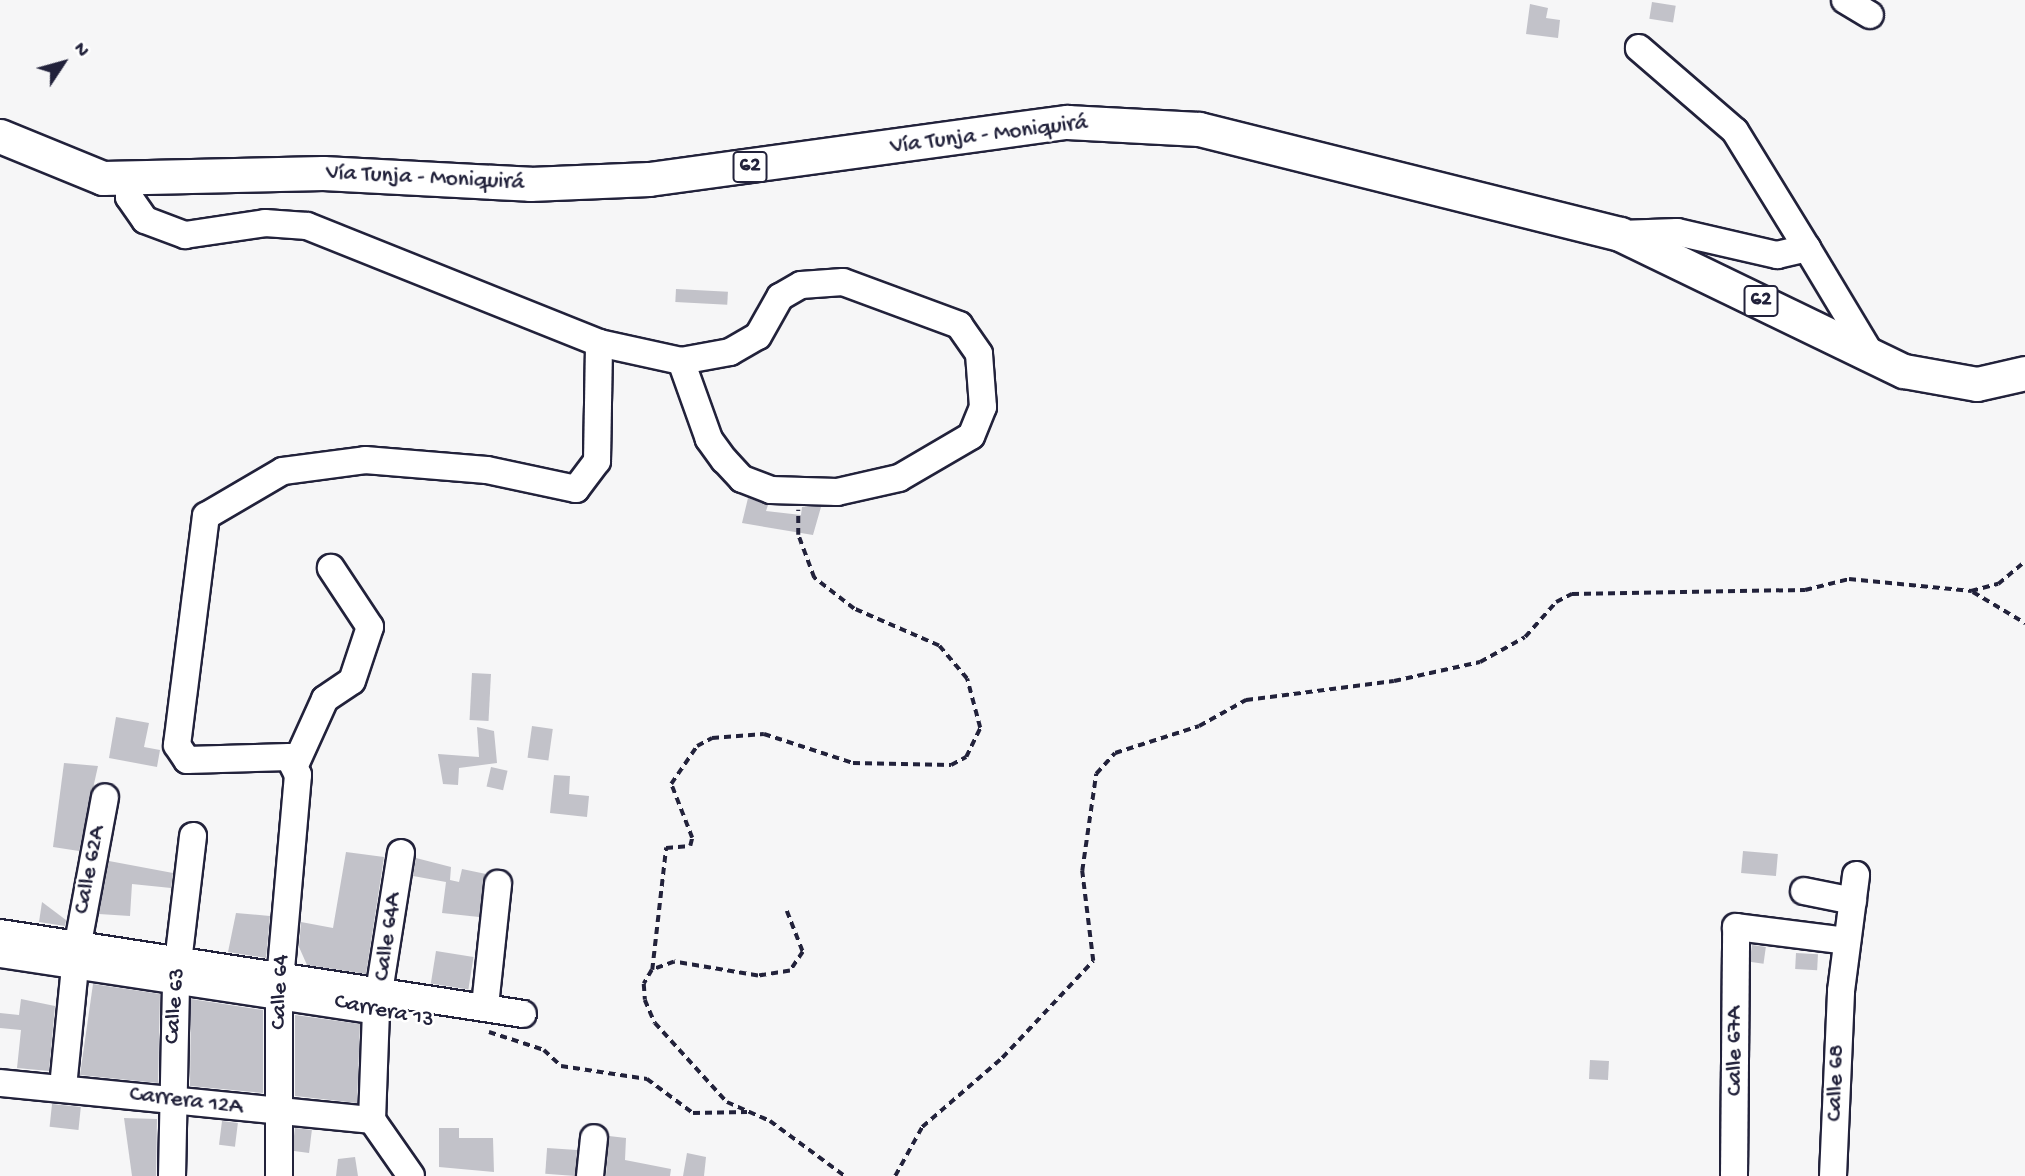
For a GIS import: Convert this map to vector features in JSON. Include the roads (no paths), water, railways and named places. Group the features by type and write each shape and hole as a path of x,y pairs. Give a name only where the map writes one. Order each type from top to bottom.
{"main road":[{"name":"Vía Tunja - Moniquirá","path":"0,136 103,178 323,173 530,184 649,179 1067,122 1134,123 1199,129 1620,234 1872,356 1944,383 1977,384 2025,373"}],"street":[{"path":"1845,0 1870,15"},
{"path":"1639,48 1735,131 1872,356"},
{"path":"129,179 129,197 145,220 185,235 265,223 307,226 599,343 681,361 730,352 758,336 780,297 825,280 914,304 959,325 979,354 982,407 971,436 899,478 837,492 798,491 743,479 724,460 709,439 681,361"},
{"path":"1620,234 1677,233 1777,255 1807,248"},
{"path":"296,763 289,757 187,760 177,745 206,516 283,471 365,460 487,470 576,489 592,476 597,461 599,343"},
{"name":"Calle 64","path":"279,1176 280,984 296,763 325,699 352,681 370,627 331,568"},
{"name":"Calle 62A","path":"63,1087 76,954 105,797"},
{"name":"Calle 63","path":"172,1176 171,1100 178,969 193,836"},
{"name":"Calle 64A","path":"372,1120 379,1002 401,853"},
{"path":"483,1018 498,884"},
{"name":"Calle 68","path":"1804,891 1854,888 1841,991 1833,1176"},
{"name":"Calle 67A","path":"1734,1176 1736,927 1847,941"},
{"name":"Carrera 13","path":"0,933 76,954 280,984 379,1002 483,1018 523,1014"},
{"name":"Carrera 13","path":"0,954 76,954"},
{"name":"Carrera 12A","path":"0,1083 63,1087 280,1114 372,1120"},
{"path":"372,1120 411,1176"},
{"path":"590,1176 594,1138"}]}
